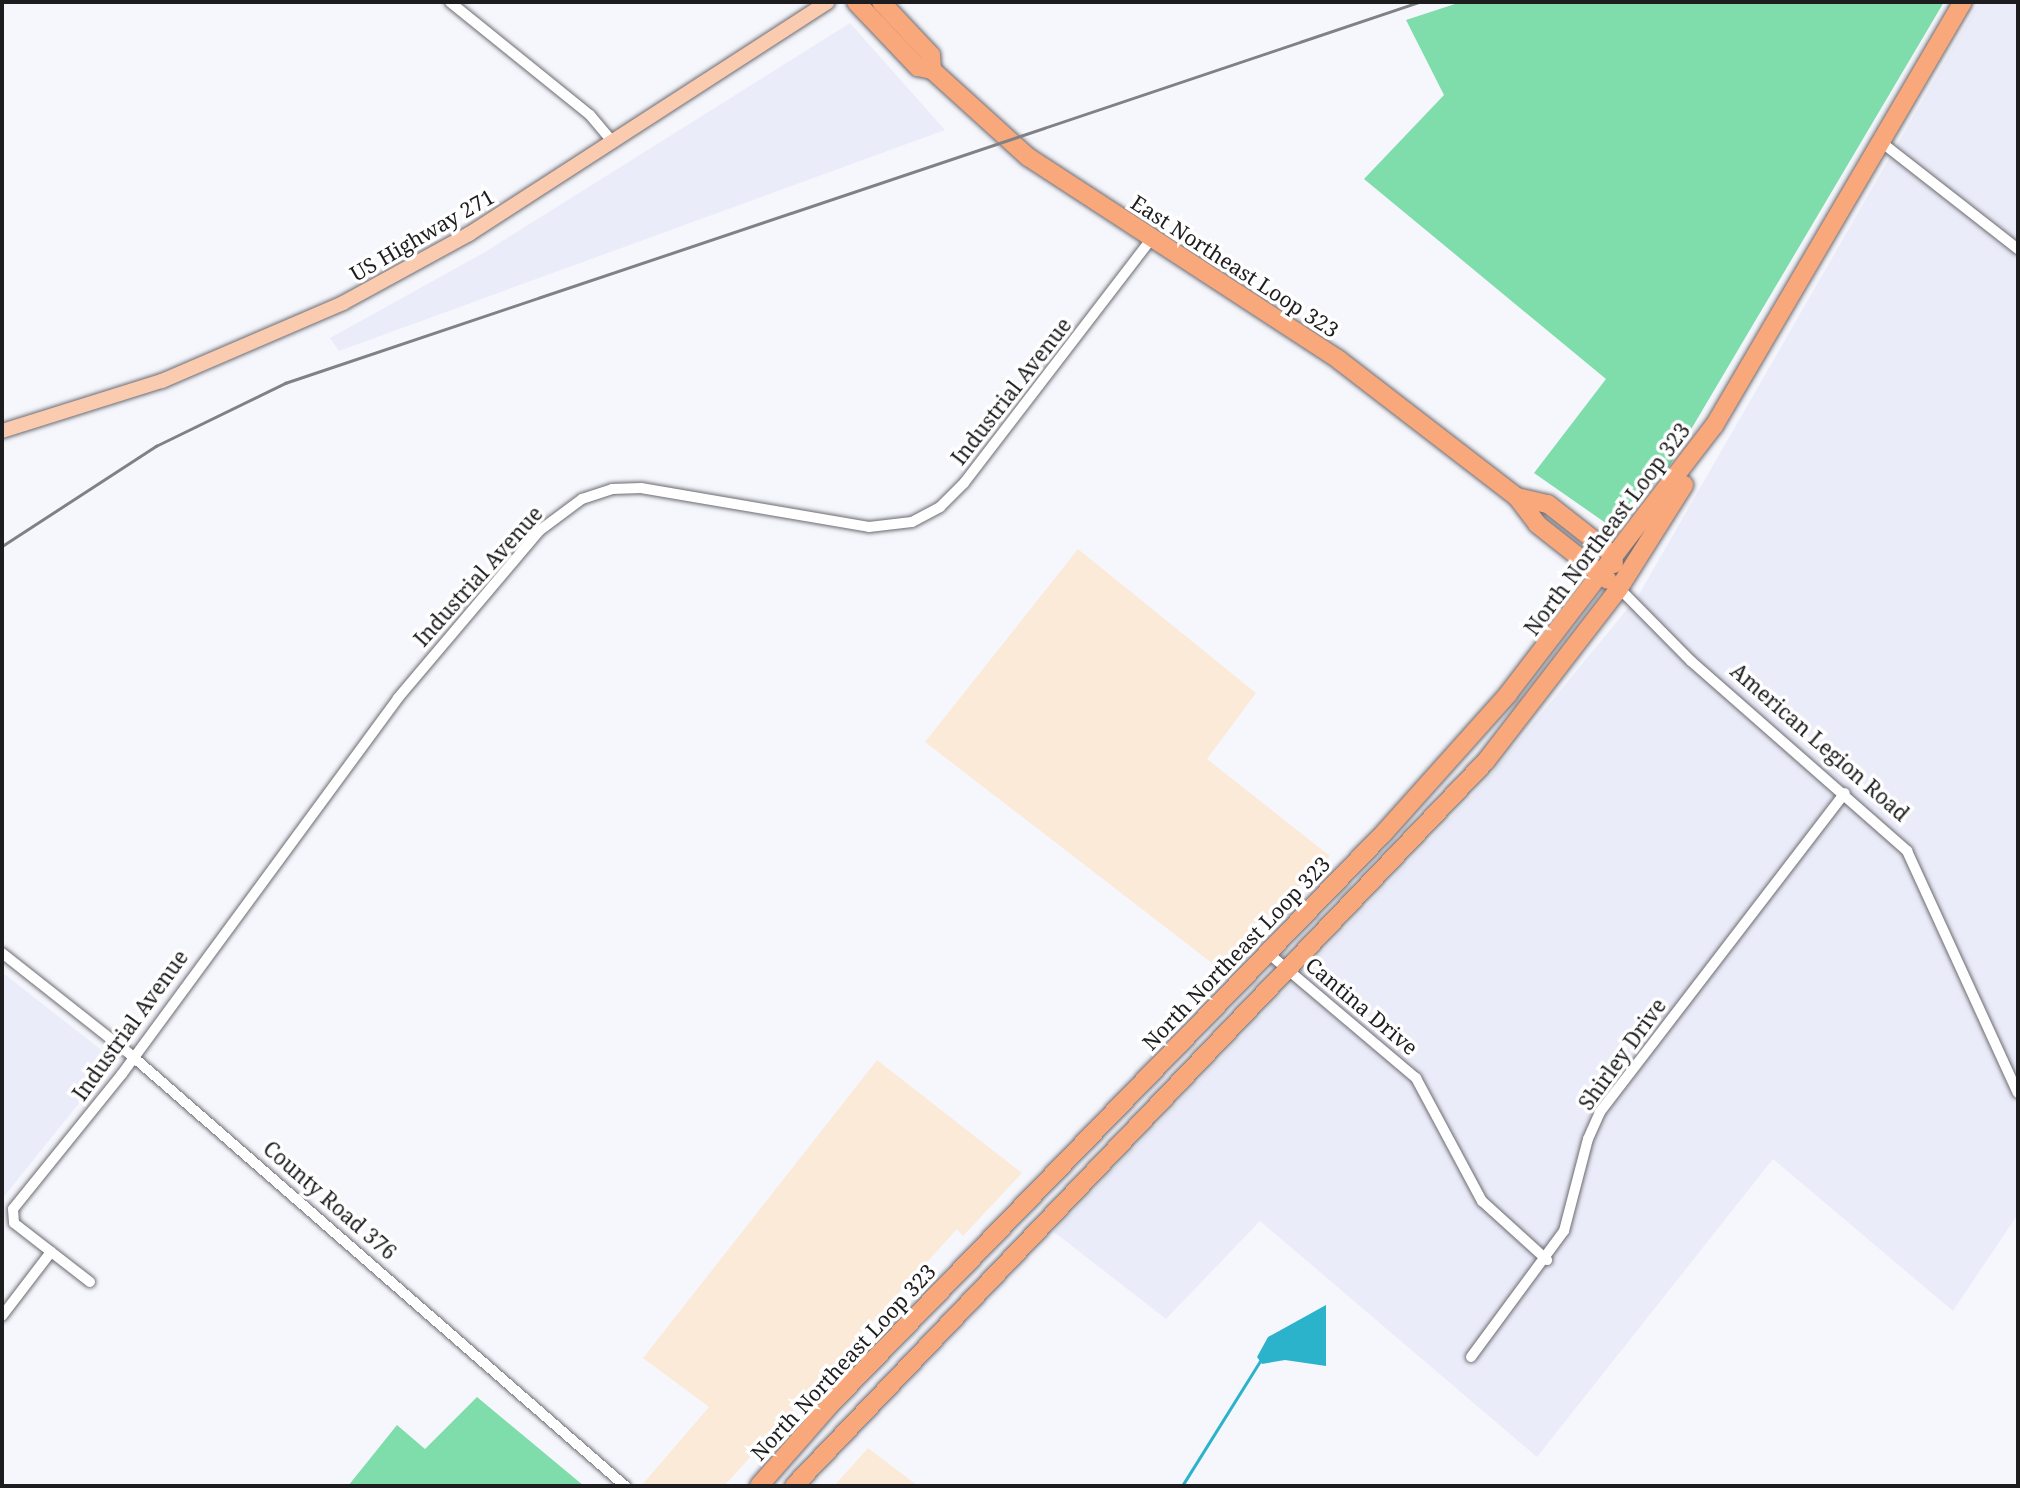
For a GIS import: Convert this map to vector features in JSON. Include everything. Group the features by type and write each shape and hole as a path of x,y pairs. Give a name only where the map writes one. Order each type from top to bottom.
{"highway":[{"name":"East Northeast Loop 323","path":"856,2 918,67 932,70 1028,157 1317,345 1517,497 1537,524 1599,573"},
{"name":"East Northeast Loop 323","path":"881,2 930,55 932,70"},
{"name":"North Northeast Loop 323","path":"794,1486 948,1321 1486,761 1619,588 1963,2"},
{"name":"North Northeast Loop 323","path":"759,1486 929,1302 1467,744 1714,426"},
{"name":"East Northeast Loop 323","path":"1517,497 1548,504 1613,555"},
{"path":"1613,555 1619,588"},
{"name":"American Legion Road","path":"1599,573 1619,588"},
{"path":"1467,744 1486,761"},
{"path":"1205,1018 1223,1036"},
{"path":"929,1302 948,1321"}],"main road":[{"name":"US Highway 271","path":"2,431 149,386 291,328 442,250 827,2"}],"street":[{"path":"450,2 590,115 613,142"},
{"path":"1881,142 2018,249"},
{"name":"Industrial Avenue","path":"51,1252 12,1219 15,1206 398,698 500,573 560,512 604,492 641,488 869,527 912,522 940,507 964,483 1151,239"},
{"name":"American Legion Road","path":"1619,588 1705,673 1844,793 1915,862 2018,1093"},
{"name":"Shirley Drive","path":"1471,1357 1548,1260 1570,1218 1588,1139 1600,1112 1844,793"},
{"name":"County Road 376","path":"2,953 131,1055 625,1486"},
{"name":"Cantina Drive","path":"1268,953 1416,1078 1482,1201 1548,1260"},
{"path":"2,1316 51,1252 90,1282"}],"shaded area":[{"path":"1979,2 2018,2 2018,1214 1953,1311 1773,1159 1537,1457 1260,1221 1166,1319 1054,1232 1484,783 1638,596"},
{"path":"850,23 945,130 339,351 330,338 485,252"},
{"path":"1078,549 1256,693 1207,759 1330,856 1217,967 925,742"},
{"path":"2,972 114,1060 2,1199"},
{"path":"877,1060 1022,1173 963,1236 957,1229 724,1486 641,1486 709,1407 643,1358"},
{"path":"868,1448 918,1486 834,1486"}],"green space":[{"path":"1461,2 1944,2 1667,470 1610,526 1534,473 1606,379 1364,179 1444,95 1406,20"},
{"path":"477,1397 584,1486 348,1486 397,1425 425,1449"}],"water":[{"path":"1326,1305 1326,1366 1285,1360 1262,1364 1257,1357 1268,1337"}],"waterway":[{"path":"1182,1486 1260,1361"}],"railway":[{"path":"2,546 156,446 285,383 1419,2"}]}
